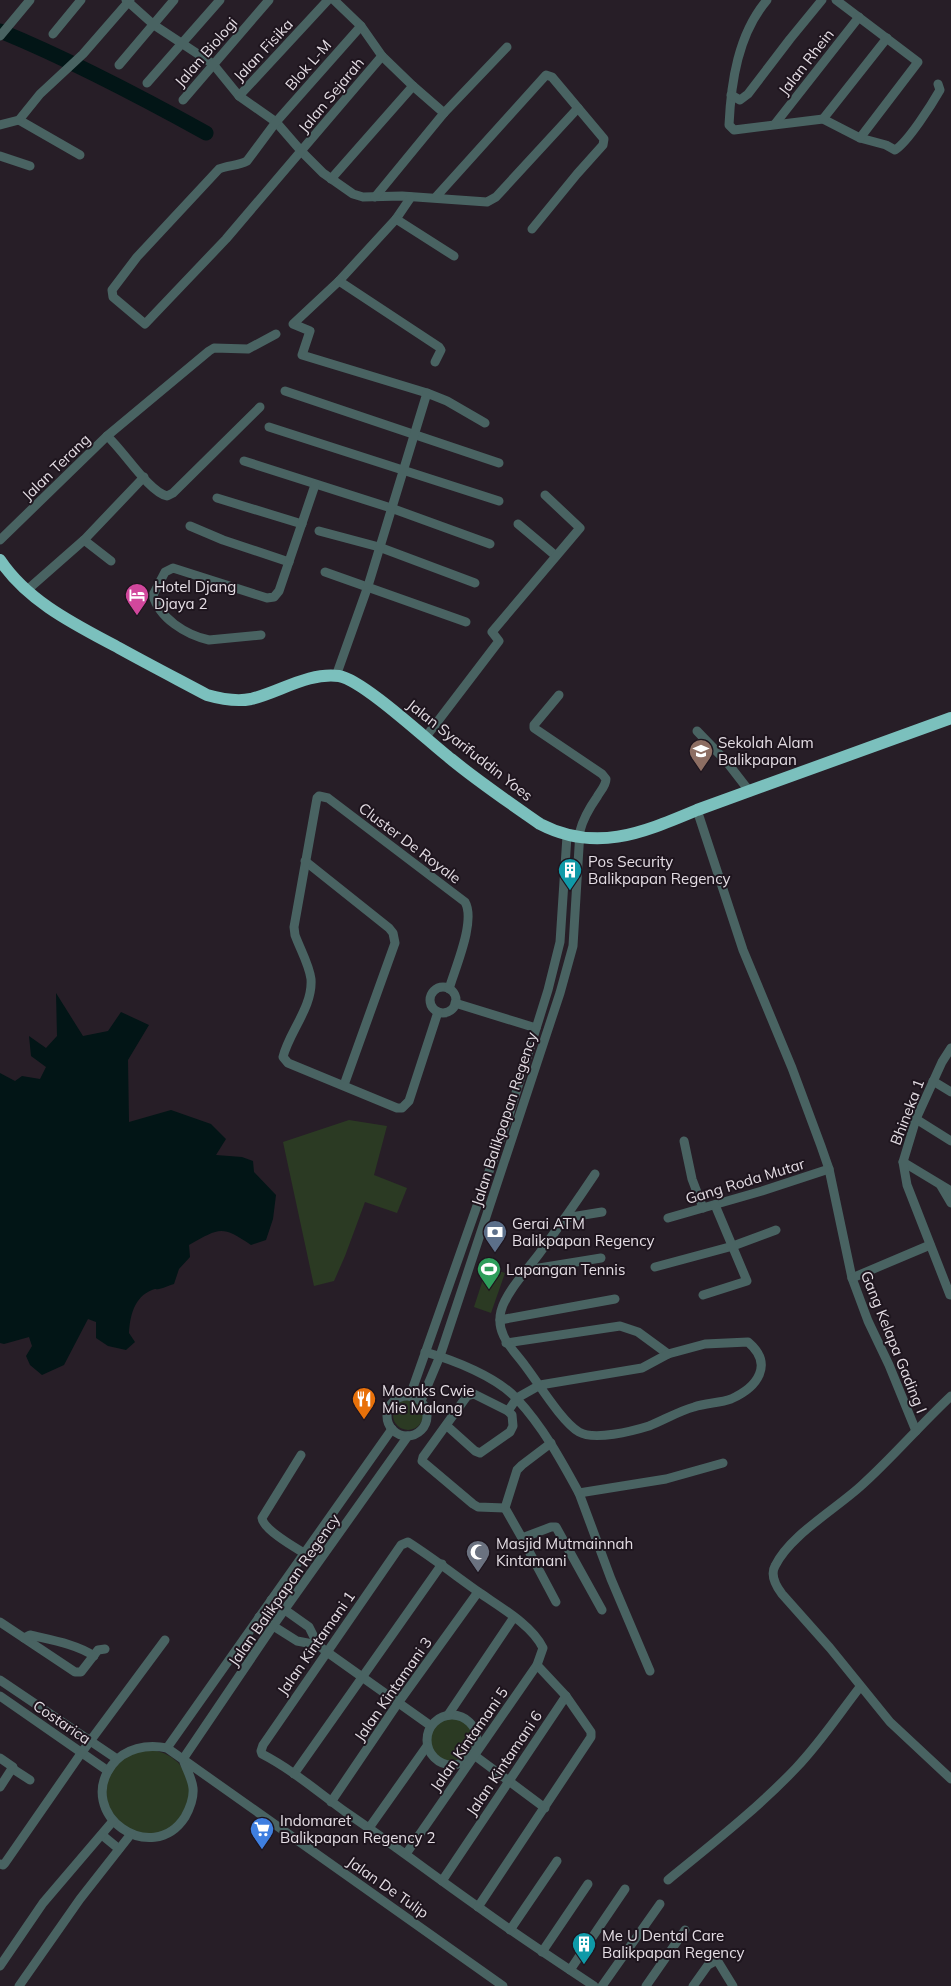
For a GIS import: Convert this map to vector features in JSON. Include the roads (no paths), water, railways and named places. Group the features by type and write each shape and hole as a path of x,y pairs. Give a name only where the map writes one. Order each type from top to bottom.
{"highway":[{"path":"0,560 26,591 40,602 97,637 206,695 221,700 251,699 303,680 336,676"},
{"name":"Jalan Syarifuddin Yoes","path":"336,676 342,676 379,700 452,760 540,824 567,836 597,840 615,838 662,825 697,810 951,718"}],"street":[{"path":"0,36 30,0"},
{"path":"53,34 81,0"},
{"path":"119,65 174,0"},
{"path":"148,83 220,0"},
{"name":"Jalan Biologi","path":"183,100 269,0"},
{"name":"Jalan Fisika","path":"239,96 328,0"},
{"path":"334,0 361,26 382,56 444,112"},
{"path":"767,0 755,14 746,32 731,95 729,125 734,130 823,119 860,138 886,145 895,150 902,144 935,100 940,90 938,84"},
{"path":"731,95 740,100 748,94 822,0"},
{"path":"836,0 918,62 860,138"},
{"path":"0,124 18,120 40,94 83,54 128,1 154,25 213,64 239,96 276,122 302,152 331,179 353,194 363,197 411,197 489,201 496,197 578,108"},
{"name":"Jalan Rhein","path":"775,124 859,17"},
{"name":"Blok L-M","path":"219,169 226,166 240,165 247,161 276,122 361,26"},
{"path":"823,119 887,38"},
{"path":"375,197 444,112 508,47"},
{"name":"Jalan Sejarah","path":"219,169 137,257 112,290 113,296 145,324 226,239 382,56"},
{"path":"435,198 546,75 552,77 604,139 603,145 532,229"},
{"path":"331,179 413,86"},
{"path":"18,120 80,155"},
{"path":"0,156 30,166"},
{"path":"411,197 396,219 339,280 293,324 310,331 302,354 427,393 447,401 485,422"},
{"path":"396,219 454,256"},
{"path":"339,280 439,347 441,350 434,362"},
{"path":"107,436 209,351 214,348 248,349 276,334"},
{"path":"285,391 413,432 499,463"},
{"path":"336,676 368,586 413,432 427,393"},
{"name":"Jalan Terang","path":"0,540 107,436 144,478 163,495 167,496 173,493 260,407"},
{"path":"269,427 499,501"},
{"path":"244,461 391,508 490,544"},
{"path":"26,591 84,540 144,478"},
{"path":"261,636 202,639 164,615 157,608 153,595 166,572 174,568 267,598 274,597 280,590 315,485"},
{"path":"425,738 499,641 492,632 580,528 545,495"},
{"path":"218,498 302,524"},
{"path":"518,524 556,556"},
{"path":"190,526 223,540 289,562"},
{"path":"319,531 379,547 475,583"},
{"path":"84,540 111,561"},
{"path":"325,572 466,622"},
{"name":"Jalan Balikpapan Regency","path":"410,1396 515,1114 541,1050 559,997 573,946 582,824 606,784 606,779 602,774 534,728 534,725 559,695"},
{"path":"697,731 726,761 750,792"},
{"name":"Cluster De Royale","path":"438,1012 407,1105 402,1108 397,1108 288,1062 283,1057 308,1000 311,986 310,977 294,927 317,798 319,796 324,796 465,902 468,908 467,928 449,989"},
{"name":"Gang Kelapa Gading I","path":"697,810 746,958 792,1068 829,1169 852,1278 868,1321 889,1364 916,1431 862,1485 796,1540 782,1554 774,1568 773,1574 776,1585 782,1594 830,1648 860,1687 903,1737 951,1779"},
{"name":"Jalan Balikpapan Regency","path":"183,1759 273,1626 408,1436 418,1433 425,1426 427,1410 421,1401 440,1356 515,1114 530,1046 547,994 560,942 567,836"},
{"path":"305,861 389,928 395,938 395,943 344,1085"},
{"path":"442,987 449,989 454,995 455,1003 448,1011 438,1012 432,1008 431,994 436,989 442,987"},
{"path":"547,994 559,997"},
{"path":"455,1003 536,1028"},
{"path":"530,1046 541,1050"},
{"name":"Bhineka 1","path":"950,1295 906,1185 903,1162 916,1119 942,1062 951,1048"},
{"path":"933,1081 951,1092"},
{"path":"916,1119 951,1141"},
{"path":"684,1141 692,1180 703,1208"},
{"path":"903,1162 951,1191"},
{"name":"Gang Roda Mutar","path":"668,1218 829,1169"},
{"path":"508,1411 517,1398 540,1385 642,1368 668,1354 705,1344 748,1342 759,1356 762,1368 760,1377 753,1385 731,1399 692,1407 637,1429 588,1436 574,1428 540,1385 506,1342 500,1320 505,1300 596,1174"},
{"path":"941,1186 951,1203"},
{"path":"702,1295 746,1281 715,1205"},
{"path":"565,1218 602,1212"},
{"path":"655,1267 733,1246 776,1230"},
{"path":"852,1278 930,1245"},
{"path":"527,1270 601,1258"},
{"path":"500,1320 615,1299"},
{"path":"506,1342 620,1326 638,1332 668,1354"},
{"path":"425,1352 440,1356 497,1383 517,1398 551,1443 578,1493 611,1579 650,1671"},
{"path":"446,1425 475,1451 480,1453 510,1432 513,1420 512,1415 508,1411 474,1394 467,1396 446,1425 422,1461 478,1507 505,1508"},
{"path":"408,1436 397,1433 392,1429 387,1418 390,1406 399,1398 410,1396 421,1401"},
{"path":"916,1431 951,1396"},
{"name":"Jalan Balikpapan Regency","path":"167,1748 392,1429"},
{"path":"551,1443 517,1470 505,1508 556,1602"},
{"path":"301,1455 262,1518 262,1522 304,1553"},
{"path":"578,1493 666,1479 723,1463"},
{"path":"522,1538 551,1527 556,1527 602,1610"},
{"name":"Jalan Kintamani 1","path":"294,1774 266,1756 261,1751 263,1745 402,1545 408,1542 442,1564"},
{"path":"478,1907 590,1741 591,1736 566,1696 537,1664 543,1648 540,1642 514,1617 442,1564 294,1774 331,1802 510,1930 594,1986"},
{"name":"Jalan Kintamani 3","path":"331,1802 398,1703 478,1592"},
{"path":"271,1600 308,1628 318,1645 431,1726"},
{"path":"258,1617 297,1641 318,1645"},
{"path":"448,1715 461,1716 472,1723 478,1742 475,1755 457,1766 444,1765 433,1757 428,1746 428,1732 436,1721 448,1715 514,1617"},
{"path":"0,1622 75,1672 82,1672 98,1650 105,1649"},
{"path":"24,1638 30,1635 48,1639 80,1649 94,1656"},
{"path":"0,1864 3,1865 5,1863 82,1752 165,1640"},
{"name":"Jalan Kintamani 5","path":"406,1854 537,1664"},
{"name":"Costarica","path":"0,1680 117,1759"},
{"path":"668,1880 734,1826 796,1768 825,1734 860,1687"},
{"name":"Costarica","path":"0,1696 108,1771"},
{"name":"Jalan Kintamani 6","path":"442,1881 508,1779 566,1696"},
{"path":"158,1746 167,1748 183,1759 191,1778 193,1789 190,1806 182,1821 174,1829 159,1836 142,1837 131,1834 113,1821 103,1801 103,1790 108,1771 117,1759 137,1748 158,1746"},
{"path":"369,1828 428,1746"},
{"path":"475,1755 545,1808"},
{"path":"0,1758 13,1767 12,1769 30,1780"},
{"name":"Jalan De Tulip","path":"183,1759 503,1986"},
{"path":"0,1787 12,1769"},
{"path":"0,1965 43,1904 113,1821"},
{"path":"102,1834 119,1849"},
{"path":"19,1986 80,1899 131,1834"},
{"path":"510,1930 557,1862"},
{"path":"542,1952 588,1884"},
{"path":"570,1970 625,1888"},
{"path":"602,1986 660,1904"},
{"path":"646,1986 685,1930"},
{"path":"693,1986 708,1965 717,1960 734,1986"}],"waterway":[{"path":"0,31 104,79 206,133"}],"place":[{"name":"Hotel Djang Djaya 2","path":"137,616"},
{"name":"Sekolah Alam Balikpapan","path":"701,772"},
{"name":"Pos Security Balikpapan Regency","path":"570,891"},
{"name":"Gerai ATM Balikpapan Regency","path":"495,1253"},
{"name":"Lapangan Tennis","path":"489,1290"},
{"name":"Moonks Cwie Mie Malang","path":"364,1420"},
{"name":"Masjid Mutmainnah Kintamani","path":"478,1573"},
{"name":"Indomaret Balikpapan Regency 2","path":"262,1850"},
{"name":"Me U Dental Care Balikpapan Regency","path":"584,1965"}]}
